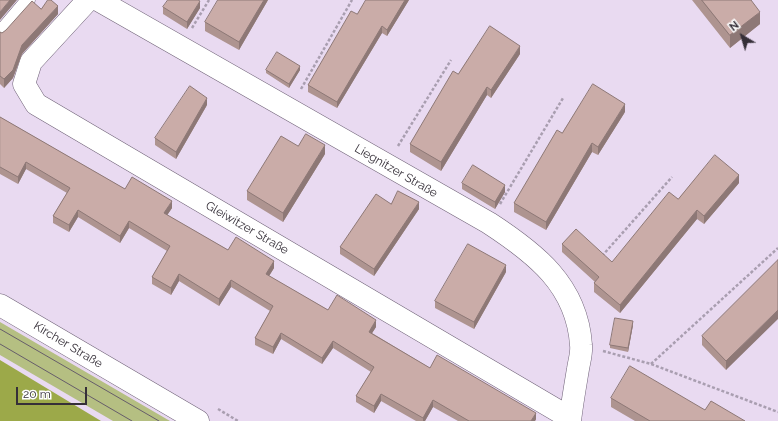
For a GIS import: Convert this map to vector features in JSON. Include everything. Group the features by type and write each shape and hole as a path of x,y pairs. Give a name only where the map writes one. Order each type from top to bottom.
{"street":[{"name":"Gleiwitzer Straße","path":"88,0 31,62 24,84 36,104 570,420"},
{"name":"Liegnitzer Straße","path":"98,0 489,224 523,246 547,267 567,296 576,320 581,346 570,420"},
{"name":"Kircher Straße","path":"0,305 198,421"}],"lane":[{"path":"0,33 28,0"}],"path":[{"path":"181,48 209,0"},
{"path":"289,110 352,0"},
{"path":"386,165 451,60"},
{"path":"489,224 564,98"},
{"path":"598,260 672,177"},
{"path":"651,364 778,248"},
{"path":"581,346 619,354 651,364 778,412"}],"green space":[{"path":"0,322 170,421 113,421 0,355"},
{"path":"0,360 101,421 0,421"}],"building":[{"path":"0,0 10,0 0,12"},
{"path":"48,0 51,0 58,6 22,45 13,70 4,79 0,76 0,32 2,33 6,30 32,1 41,9"},
{"path":"168,0 200,1 187,22 163,7"},
{"path":"218,0 264,0 239,42 205,22"},
{"path":"366,0 405,0 387,30 382,26 337,102 308,85 351,11 357,14"},
{"path":"702,0 751,0 760,12 730,35"},
{"path":"490,26 520,46 491,90 487,87 441,162 410,144 453,71 458,74"},
{"path":"277,52 300,66 289,84 266,70"},
{"path":"593,84 625,104 598,147 592,143 546,222 514,203 557,130 562,133"},
{"path":"190,86 207,98 176,152 155,138"},
{"path":"0,117 125,189 132,177 172,201 164,213 228,250 236,237 274,261 266,274 328,310 337,295 376,320 369,332 430,368 437,355 536,413 531,421 469,421 433,400 423,418 381,394 374,406 356,396 374,367 333,341 322,358 281,333 273,347 255,338 273,306 231,280 219,299 179,274 171,288 152,277 170,246 129,221 120,236 78,210 69,225 53,216 70,188 26,162 18,177 0,167"},
{"path":"306,134 325,145 283,213 247,191 281,136 298,146"},
{"path":"715,155 739,175 704,216 697,210 620,305 594,283 599,277 562,244 576,229 612,262 669,192 678,199"},
{"path":"473,165 505,185 495,202 462,183"},
{"path":"398,191 419,202 374,269 340,247 376,194 391,204"},
{"path":"468,244 506,265 474,322 435,301"},
{"path":"778,260 778,310 726,361 702,336"},
{"path":"615,318 633,321 628,348 610,345"},
{"path":"630,366 705,410 711,401 745,421 650,421 611,398"}],"tram line":[{"path":"0,329 159,421"},
{"path":"0,344 132,421"}]}
